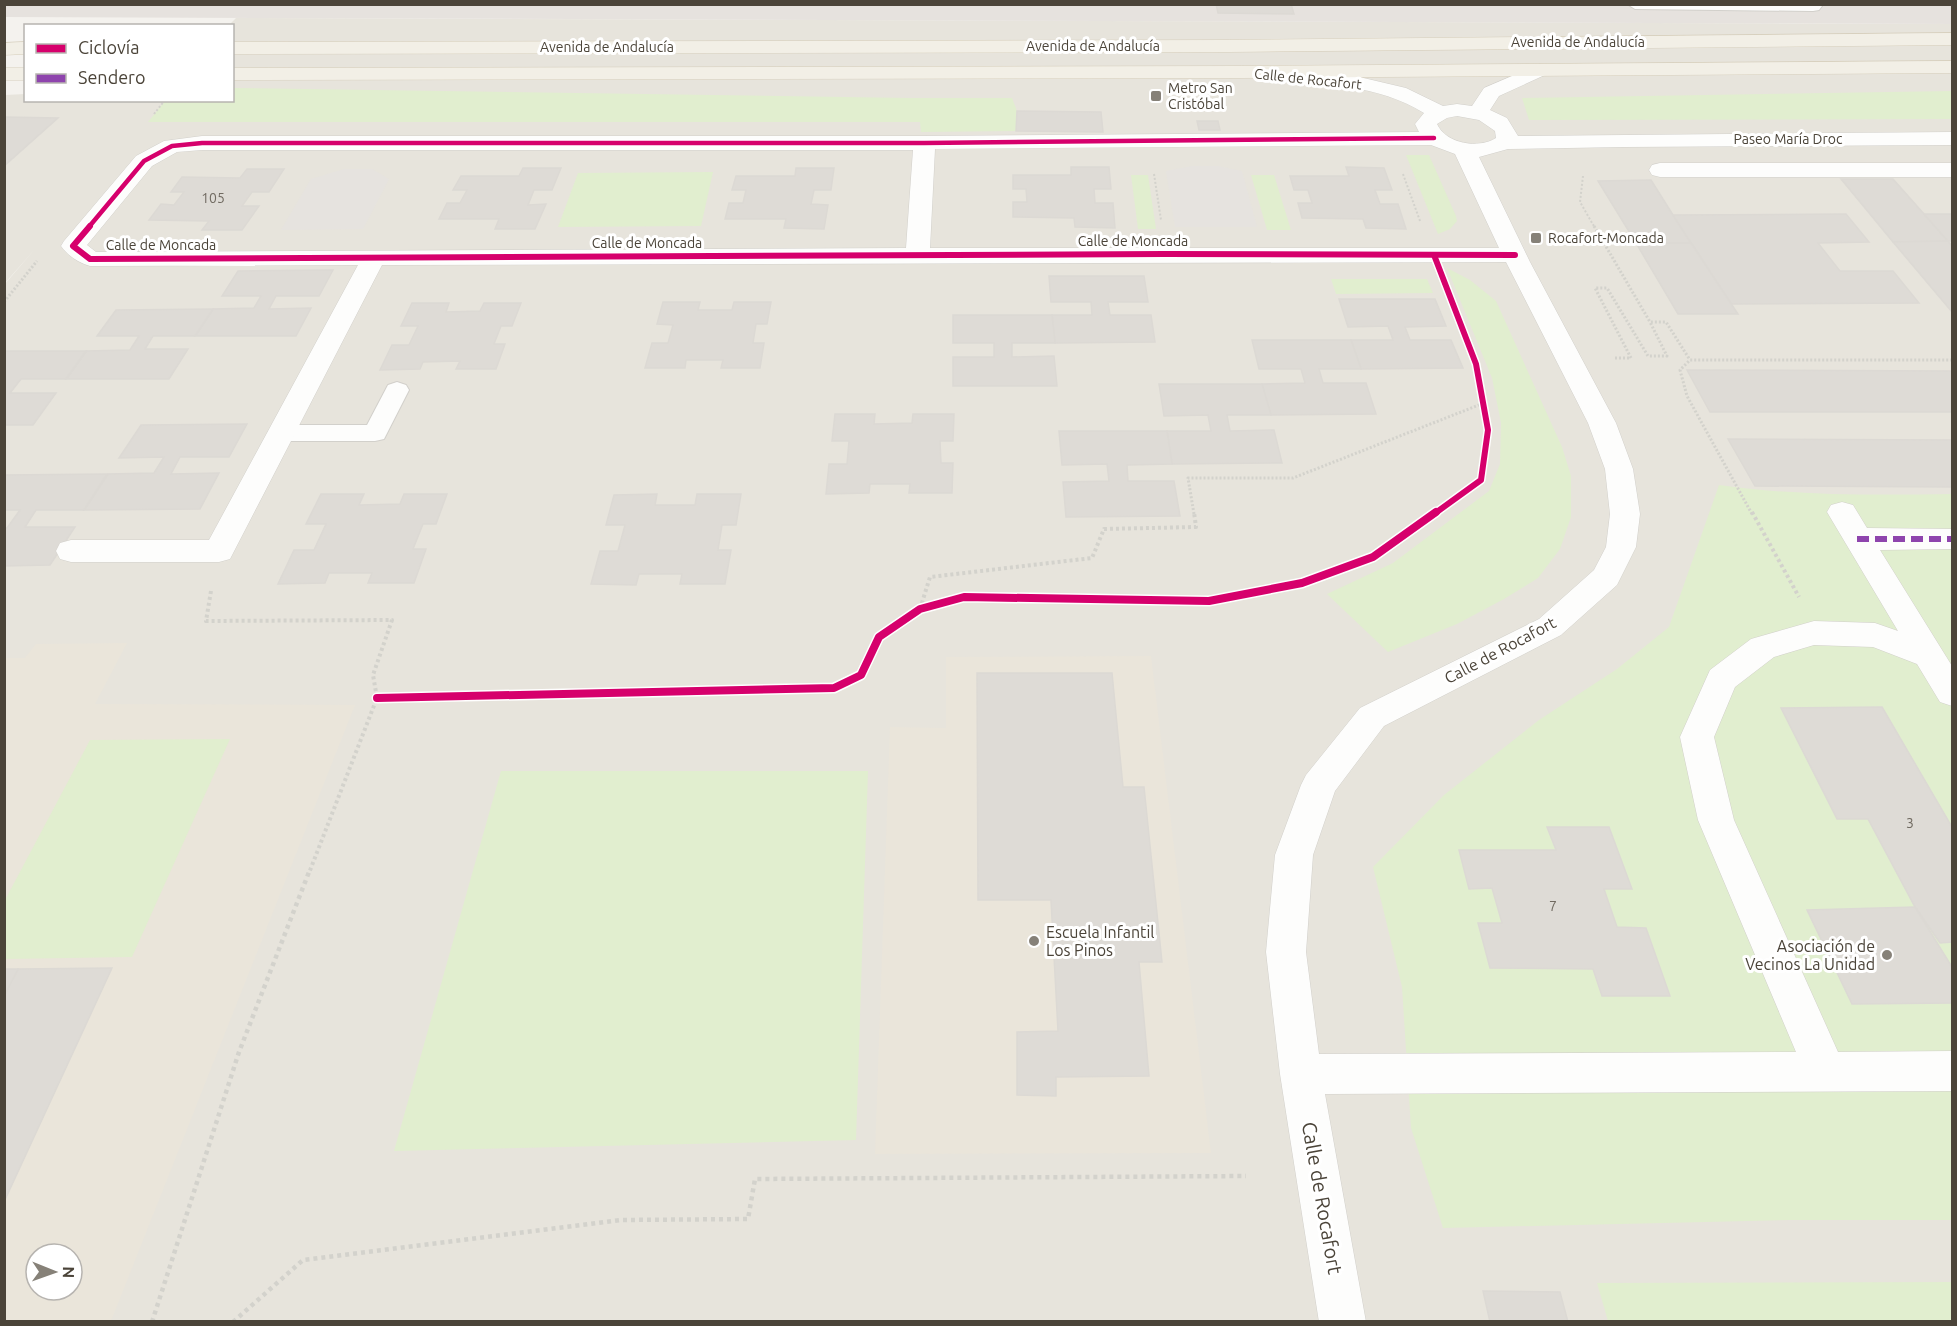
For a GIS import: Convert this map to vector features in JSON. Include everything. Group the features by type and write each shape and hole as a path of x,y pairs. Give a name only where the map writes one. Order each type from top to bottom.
{"main road":[{"name":"Avenida de Andalucía","path":"234,48 1229,46 1953,39"},
{"path":"4,49 24,48"},
{"name":"Avenida de Andalucía","path":"234,74 1241,72 1953,67"},
{"path":"4,74 24,74"}],"street":[{"path":"1478,112 1491,92 1540,70"},
{"name":"Calle de Rocafort","path":"1241,72 1348,81 1393,90 1421,100 1439,113"},
{"path":"1449,144 1427,131 1426,124 1430,117 1457,110 1478,112 1493,118 1504,134"},
{"name":"Paseo María Droc","path":"1449,144 1494,148 1504,134 1624,140 1953,139"},
{"name":"Calle de Moncada","path":"1449,144 1149,141 202,143 172,146 144,161 73,246 90,259 1166,254 1515,255"},
{"path":"918,256 924,143"},
{"name":"Calle de Rocafort","path":"1343,1322 1301,1074 1286,952 1294,855 1319,785 1372,717 1550,627 1606,577 1621,548 1625,513 1619,469 1602,423 1515,255 1449,144"},
{"name":"Paseo María Droc","path":"1660,170 1953,170"},
{"path":"71,551 219,551 374,257"},
{"path":"1842,512 1953,693"},
{"path":"1857,539 1953,538"},
{"path":"1826,1073 1716,820 1697,737 1722,679 1763,648 1814,633 1875,635 1929,655"},
{"path":"1301,1074 1953,1071"}],"lane":[{"path":"1635,4 1813,6"},
{"path":"281,433 375,434 397,390"}],"path":[{"path":"1149,141 1166,254"},
{"path":"1403,173 1422,225"},
{"path":"1583,173 1580,202 1650,322 1667,356 1648,356 1607,288 1596,288 1631,358 1608,358"},
{"path":"1650,322 1666,322 1690,360"},
{"path":"1801,601 1687,396 1680,370 1690,360 1953,360"},
{"path":"1482,394 1485,412"},
{"path":"920,609 930,577 1092,558 1104,529 1196,527 1188,478 1293,478 1484,403"},
{"path":"152,1322 239,1052 377,698 373,675 392,620 206,621 219,551"},
{"path":"912,615 920,609 931,606"},
{"path":"377,698 389,698"},
{"path":"233,1322 303,1260 621,1220 748,1219 755,1179 1246,1176"}],"shaded area":[{"path":"5,4 1952,5 1952,24 5,17"},
{"path":"236,18 1952,24 1952,1321 5,1321 4,285 35,249 5,283 5,95 24,94 24,102 234,102 234,24 230,24"},
{"path":"1192,166 1218,166 1242,171 1257,227 1175,227 1166,171"},
{"path":"344,169 372,169 389,179 363,229 281,230 311,179"},
{"path":"127,643 95,704 355,705 111,1321 5,1321 4,658 25,658 36,644"},
{"name":"Escuela Infantil Los Pinos","path":"1151,656 1211,1153 875,1154 890,727 946,728 946,657"}],"green space":[{"path":"234,88 1012,98 1017,111 1016,131 921,132 920,122 148,122 164,102 234,102"},
{"path":"1952,91 1952,119 1529,120 1522,98"},
{"path":"1406,155 1429,155 1456,216 1457,221 1450,229 1438,234"},
{"path":"713,172 701,226 558,227 578,173"},
{"path":"1131,175 1148,175 1156,229 1138,229"},
{"path":"1251,175 1274,175 1291,230 1267,230"},
{"path":"1447,268 1470,280 1496,301 1562,447 1571,476 1571,517 1560,549 1538,578 1457,624 1388,652 1327,594 1393,563 1489,491 1500,464 1501,423 1492,378"},
{"path":"1331,279 1427,279 1433,293 1336,294"},
{"path":"1719,485 1806,493 1952,494 1952,1220 1789,1220 1443,1228 1411,1128 1402,987 1373,867 1444,795 1539,720 1617,669 1669,627"},
{"path":"230,739 132,957 5,959 5,900 90,740"},
{"path":"501,771 868,771 856,1140 394,1151"},
{"path":"1952,1282 1952,1322 1608,1321 1597,1283"}],"building":[{"path":"1216,4 1291,4 1294,14 1218,13"},
{"path":"1017,111 1101,112 1103,132 1016,131"},
{"path":"4,117 58,118 4,166"},
{"path":"1197,121 1218,121 1220,130 1199,130"},
{"path":"1071,167 1109,167 1111,189 1094,189 1095,203 1113,203 1115,228 1075,227 1074,218 1013,217 1013,202 1027,202 1026,189 1013,189 1013,175 1071,175"},
{"path":"1346,167 1384,168 1392,190 1375,190 1380,204 1398,204 1406,229 1366,228 1363,219 1302,218 1298,203 1312,203 1308,190 1294,190 1290,176 1349,176"},
{"path":"523,168 561,168 552,190 534,190 528,205 546,204 535,229 495,229 499,219 439,219 447,203 460,203 467,190 453,190 461,176 519,176"},
{"path":"796,168 834,168 831,190 814,190 811,204 828,205 824,229 784,228 786,219 725,219 729,203 743,203 746,190 732,190 736,176 795,176"},
{"path":"247,169 284,169 269,192 252,192 242,206 259,206 242,230 202,230 209,221 149,220 161,204 174,205 184,192 171,192 182,177 240,178"},
{"path":"1841,179 1893,179 1948,241 1893,242"},
{"path":"1651,180 1691,243 1636,243 1598,181"},
{"path":"1846,214 1869,242 1818,243 1840,271 1893,271 1919,303 1731,304 1673,215"},
{"path":"1924,214 1952,214 1952,241 1948,241"},
{"path":"1948,241 1952,246 1952,312 1893,242"},
{"path":"1636,243 1691,243 1738,314 1678,314"},
{"path":"333,270 319,296 276,296 269,309 311,308 296,336 195,336 213,309 254,308 261,296 222,296 238,271"},
{"path":"1049,276 1144,276 1148,302 1108,302 1110,315 1151,315 1155,342 1055,343 1052,315 1092,315 1091,302 1051,302"},
{"path":"1339,299 1435,299 1446,326 1405,327 1410,340 1451,340 1463,368 1361,369 1351,340 1393,340 1388,326 1348,327"},
{"path":"663,302 700,302 698,310 732,310 734,302 771,302 767,324 756,324 753,343 764,343 760,368 721,368 723,360 686,360 685,368 645,368 652,343 668,343 673,325 657,324"},
{"path":"412,303 449,303 446,312 480,311 484,303 521,303 512,326 501,326 494,344 505,344 496,369 456,369 460,361 423,362 420,369 380,370 392,345 409,345 418,326 401,326"},
{"path":"213,309 195,336 153,336 145,349 188,349 169,379 66,379 86,351 130,350 139,336 97,336 116,310"},
{"path":"953,315 1052,315 1055,343 1012,343 1012,357 1054,356 1057,386 953,386 953,357 994,357 994,343 953,343"},
{"path":"1252,340 1351,340 1361,369 1319,369 1323,383 1366,383 1376,414 1271,415 1262,384 1305,383 1301,369 1259,369"},
{"path":"4,351 86,351 66,379 21,379 10,393 56,393 33,425 4,425"},
{"path":"1687,370 1952,371 1952,412 1710,412"},
{"path":"1159,384 1262,384 1271,415 1227,415 1230,431 1274,430 1282,463 1172,464 1167,431 1211,431 1208,415 1164,416"},
{"path":"835,414 875,414 874,424 912,423 913,414 954,414 953,441 940,441 941,463 953,463 952,493 909,493 910,484 870,484 869,493 826,494 829,464 847,464 849,441 832,441"},
{"path":"247,424 229,457 180,457 171,474 219,473 200,509 84,510 108,474 154,473 164,457 119,458 141,425"},
{"path":"1059,431 1167,431 1172,464 1127,465 1128,481 1174,481 1180,516 1066,517 1063,482 1109,481 1107,464 1062,465"},
{"path":"1728,439 1952,440 1952,487 1755,486"},
{"path":"107,474 84,510 36,510 25,527 75,527 50,565 4,566 4,528 7,528 20,510 4,510 4,475"},
{"path":"321,494 364,494 359,505 400,504 404,494 447,494 436,524 423,524 413,549 426,549 414,583 368,583 372,573 329,573 325,583 278,584 294,550 314,550 326,524 306,524"},
{"path":"657,494 655,505 695,505 697,494 741,494 736,525 722,525 718,550 731,550 725,584 680,584 682,574 639,574 636,585 591,584 600,551 618,551 625,525 606,525 614,495"},
{"path":"977,673 1112,673 1123,787 1144,787 1162,962 1139,962 1149,1076 1056,1077 1056,1096 1017,1095 1017,1032 1058,1031 1051,900 978,900"},
{"path":"1882,707 1952,827 1952,942 1940,943 1915,907 1868,819 1837,819 1781,708"},
{"path":"1547,827 1609,827 1632,889 1604,889 1617,927 1646,928 1670,996 1602,996 1593,969 1490,968 1478,923 1502,923 1492,888 1469,889 1459,850 1556,850"},
{"name":"Asociación de Vecinos La Unidad","path":"1915,907 1952,967 1952,1003 1852,1004 1807,910"},
{"path":"112,968 4,1202 4,996 18,969"},
{"path":"4,969 18,969 4,996"},
{"path":"1483,1291 1560,1292 1568,1322 1490,1322"}],"marked path":[{"path":"1857,539 1952,539"}],"cycle path":[{"path":"1434,138 924,143 202,143 172,146 144,161 73,246 90,259 1165,254 1515,255"},
{"path":"377,698 834,688 861,675 879,637 920,609 964,597 1209,601 1302,583 1373,557 1481,480 1488,430 1476,364 1434,255"}],"place":[{"name":"Metro San Cristóbal","path":"1156,96"},
{"name":"Rocafort-Moncada","path":"1536,238"},
{"name":"Escuela Infantil Los Pinos","path":"1034,941"},
{"name":"Asociación de Vecinos La Unidad","path":"1887,955"}]}
